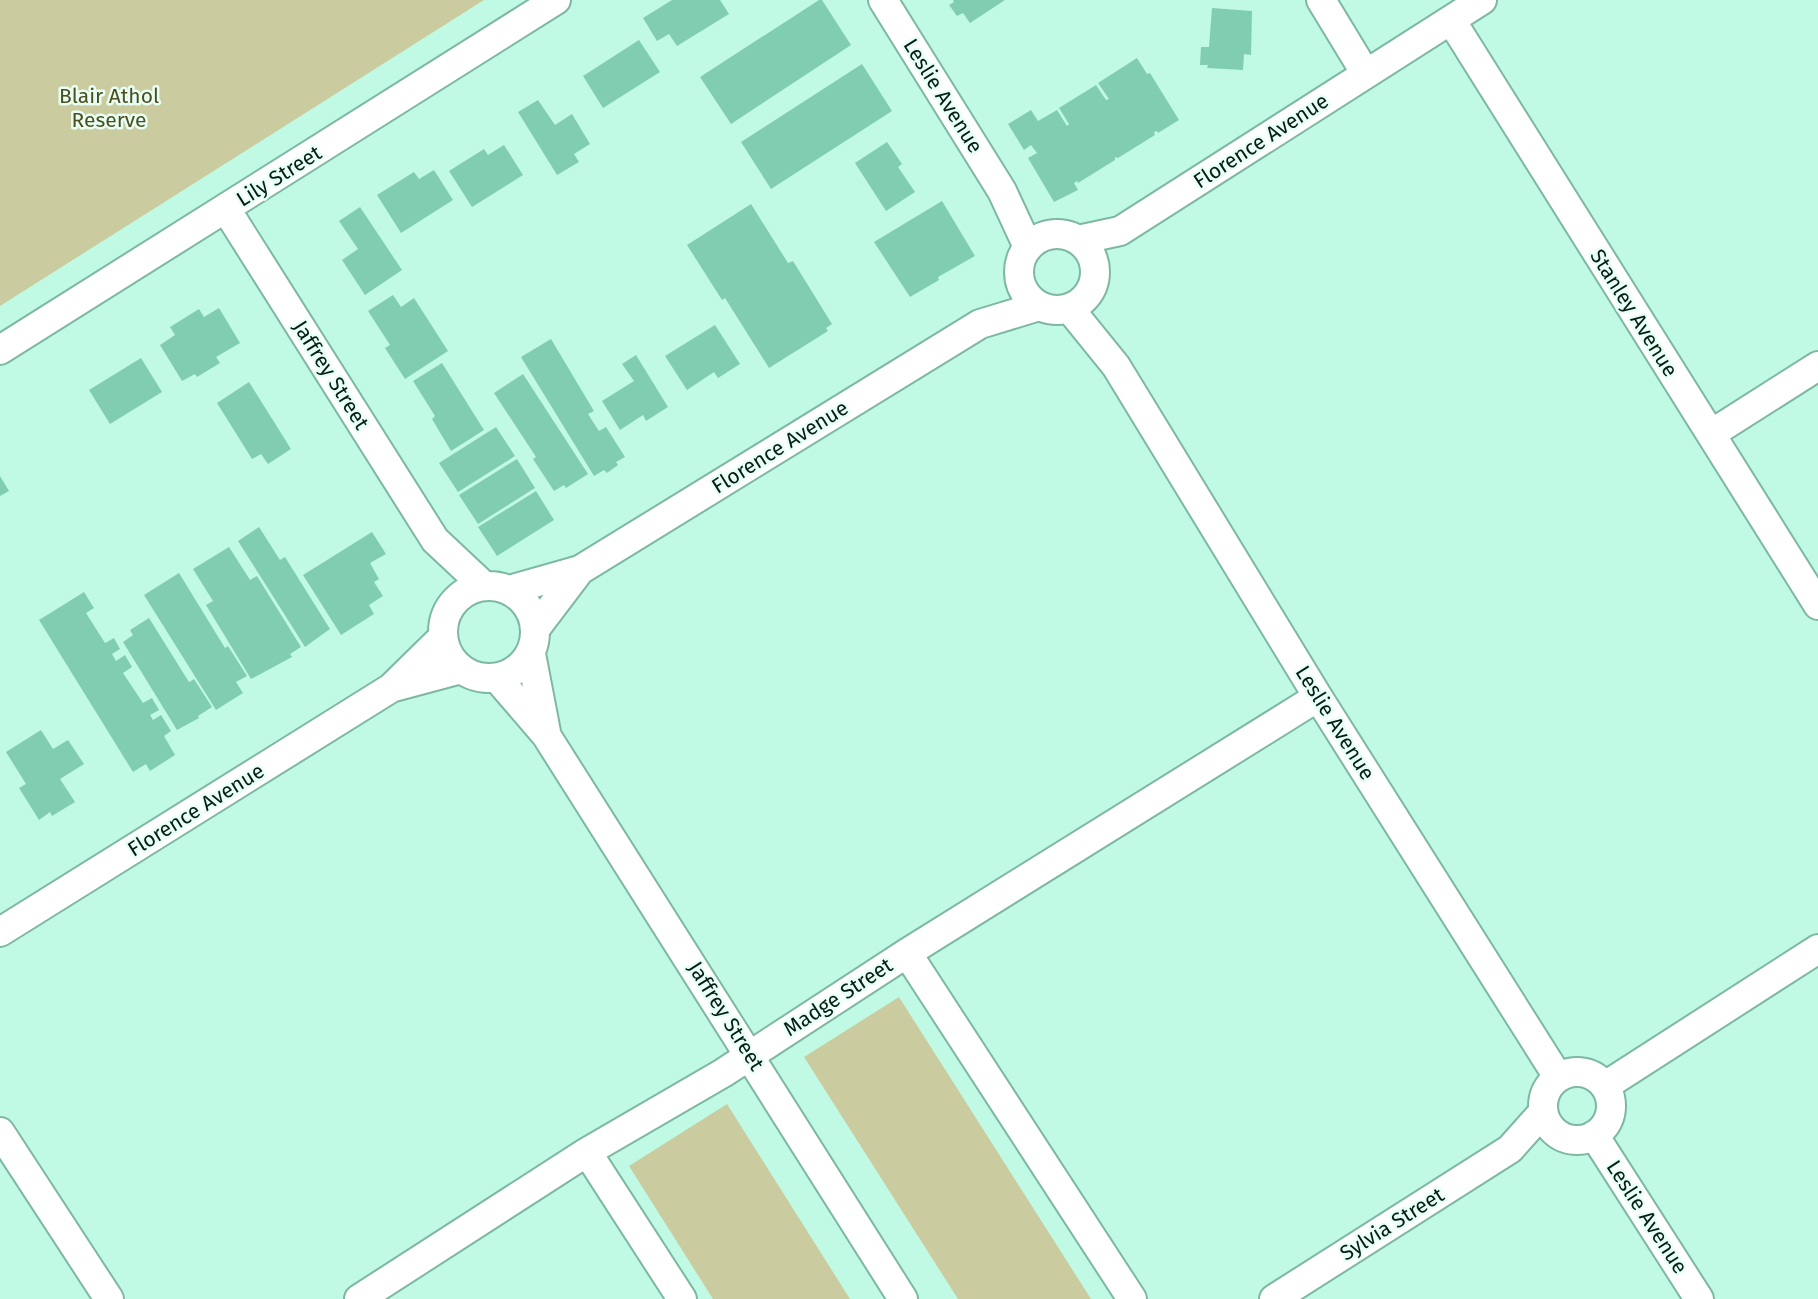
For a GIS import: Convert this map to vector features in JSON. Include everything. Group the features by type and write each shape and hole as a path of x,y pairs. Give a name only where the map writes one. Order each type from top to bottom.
{"street":[{"name":"Lily Street","path":"0,350 556,0"},
{"name":"Leslie Avenue","path":"883,0 1002,191 1028,247"},
{"path":"1321,0 1366,74"},
{"name":"Florence Avenue","path":"1067,236 1120,231 1482,0"},
{"name":"Stanley Avenue","path":"1451,20 1818,605"},
{"name":"Leslie Avenue","path":"1002,191 1067,236"},
{"name":"Jaffrey Street","path":"226,209 435,540 452,604"},
{"name":"Florence Avenue","path":"1093,278 1120,231"},
{"path":"1041,236 1067,236 1090,252 1093,278 1082,300 1069,308 1054,310 1039,306 1025,293 1018,276 1020,260 1028,247 1041,236"},
{"name":"Florence Avenue","path":"980,324 1018,276"},
{"name":"Leslie Avenue","path":"1093,278 1116,366"},
{"name":"Florence Avenue","path":"496,588 580,570 980,324 1039,306"},
{"name":"Leslie Avenue","path":"1069,308 1116,366 1318,697 1558,1077"},
{"path":"1711,434 1818,366"},
{"name":"Jaffrey Street","path":"435,540 496,588"},
{"name":"Florence Avenue","path":"533,641 580,570"},
{"path":"496,588 527,606 533,641 517,670 497,678 478,677 461,669 449,655 443,637 444,620 452,604 466,592 496,588"},
{"name":"Florence Avenue","path":"0,932 391,688 443,637"},
{"name":"Jaffrey Street","path":"533,641 546,735"},
{"name":"Florence Avenue","path":"391,688 461,669"},
{"name":"Jaffrey Street","path":"497,678 546,735 903,1299"},
{"name":"Madge Street","path":"359,1299 587,1152 750,1055 907,953 1318,697"},
{"path":"1605,1086 1818,949"},
{"path":"907,953 1132,1299"},
{"path":"1578,1071 1589,1073 1605,1086 1611,1108 1609,1119 1594,1135 1584,1140 1573,1140 1554,1131 1543,1112 1545,1092 1558,1077 1578,1071"},
{"name":"Sylvia Street","path":"1273,1299 1510,1149 1543,1112"},
{"path":"0,1132 109,1299"},
{"name":"Leslie Avenue","path":"1594,1135 1699,1299"},
{"name":"Sylvia Street","path":"1510,1149 1563,1137"},
{"path":"587,1152 682,1299"}],"green space":[{"name":"Blair Athol Reserve","path":"0,0 484,0 0,306"},
{"path":"899,997 1091,1299 958,1299 804,1057"},
{"path":"727,1104 850,1299 713,1299 629,1166"}],"building":[{"path":"672,0 720,0 729,14 677,46 669,34 657,41 643,18"},
{"path":"822,0 851,45 731,124 700,77"},
{"path":"953,0 1005,0 970,23 963,13 957,16 949,5"},
{"path":"1212,8 1252,11 1251,55 1244,54 1243,70 1207,68 1208,65 1200,65 1201,47 1209,47"},
{"path":"639,40 660,72 603,108 583,76"},
{"path":"1137,58 1147,74 1150,73 1179,120 1158,133 1154,132 1155,135 1118,158 1115,157 1115,160 1078,183 1077,181 1074,183 1078,190 1054,202 1028,158 1037,153 1031,145 1024,150 1008,124 1031,110 1038,121 1057,110 1067,126 1069,124 1059,108 1096,85 1106,100 1109,99 1098,83"},
{"path":"862,64 892,111 771,189 741,142"},
{"path":"538,100 555,125 572,114 590,144 574,154 579,162 557,175 518,112"},
{"path":"887,142 902,164 898,167 915,192 886,211 855,163"},
{"path":"504,145 523,175 472,207 449,171 484,149 488,155"},
{"path":"434,170 453,200 401,233 377,195 414,172 419,179"},
{"path":"942,201 975,256 910,297 874,242"},
{"path":"751,204 788,263 793,261 832,324 826,328 828,331 769,368 725,298 722,300 687,245"},
{"path":"360,207 402,270 365,295 342,260 358,249 339,221"},
{"path":"393,295 401,307 414,298 448,351 405,379 385,348 390,345 368,311"},
{"path":"219,308 240,343 216,357 220,363 197,377 195,374 182,381 160,345 175,335 170,327 199,309 204,317"},
{"path":"715,325 740,364 718,378 714,372 687,390 665,356"},
{"path":"551,339 594,411 588,414 599,431 606,427 625,457 616,462 618,465 607,473 604,470 594,476 521,357"},
{"path":"636,355 668,407 646,421 643,415 620,430 602,401 634,381 622,364"},
{"path":"141,358 162,392 110,424 89,390"},
{"path":"442,363 484,430 451,451 432,419 435,416 413,381"},
{"path":"523,374 588,474 566,488 564,485 554,491 533,459 536,457 494,393"},
{"path":"249,382 291,449 268,464 261,454 252,459 217,403"},
{"path":"496,427 515,456 458,492 439,463"},
{"path":"517,459 535,488 478,524 459,495"},
{"path":"0,476 9,491 0,496"},
{"path":"536,491 554,520 497,556 478,527"},
{"path":"259,527 280,560 285,557 330,629 305,647 238,541"},
{"path":"372,532 386,554 370,563 379,579 374,582 383,596 369,605 374,614 341,635 303,575"},
{"path":"229,547 250,580 257,576 301,647 290,654 292,657 251,679 206,605 213,601 193,569"},
{"path":"179,573 225,648 228,646 247,676 236,682 243,693 216,710 144,595"},
{"path":"84,592 94,608 86,613 105,643 114,638 120,649 112,654 116,661 125,655 132,667 123,673 143,703 152,698 159,710 150,715 153,720 161,715 171,731 164,736 175,755 150,771 146,764 133,772 39,620"},
{"path":"149,618 189,682 194,679 212,707 177,730 123,642 133,635 130,630"},
{"path":"41,730 53,749 68,740 84,764 60,779 75,802 52,816 50,812 39,820 19,788 26,784 6,752"}]}
